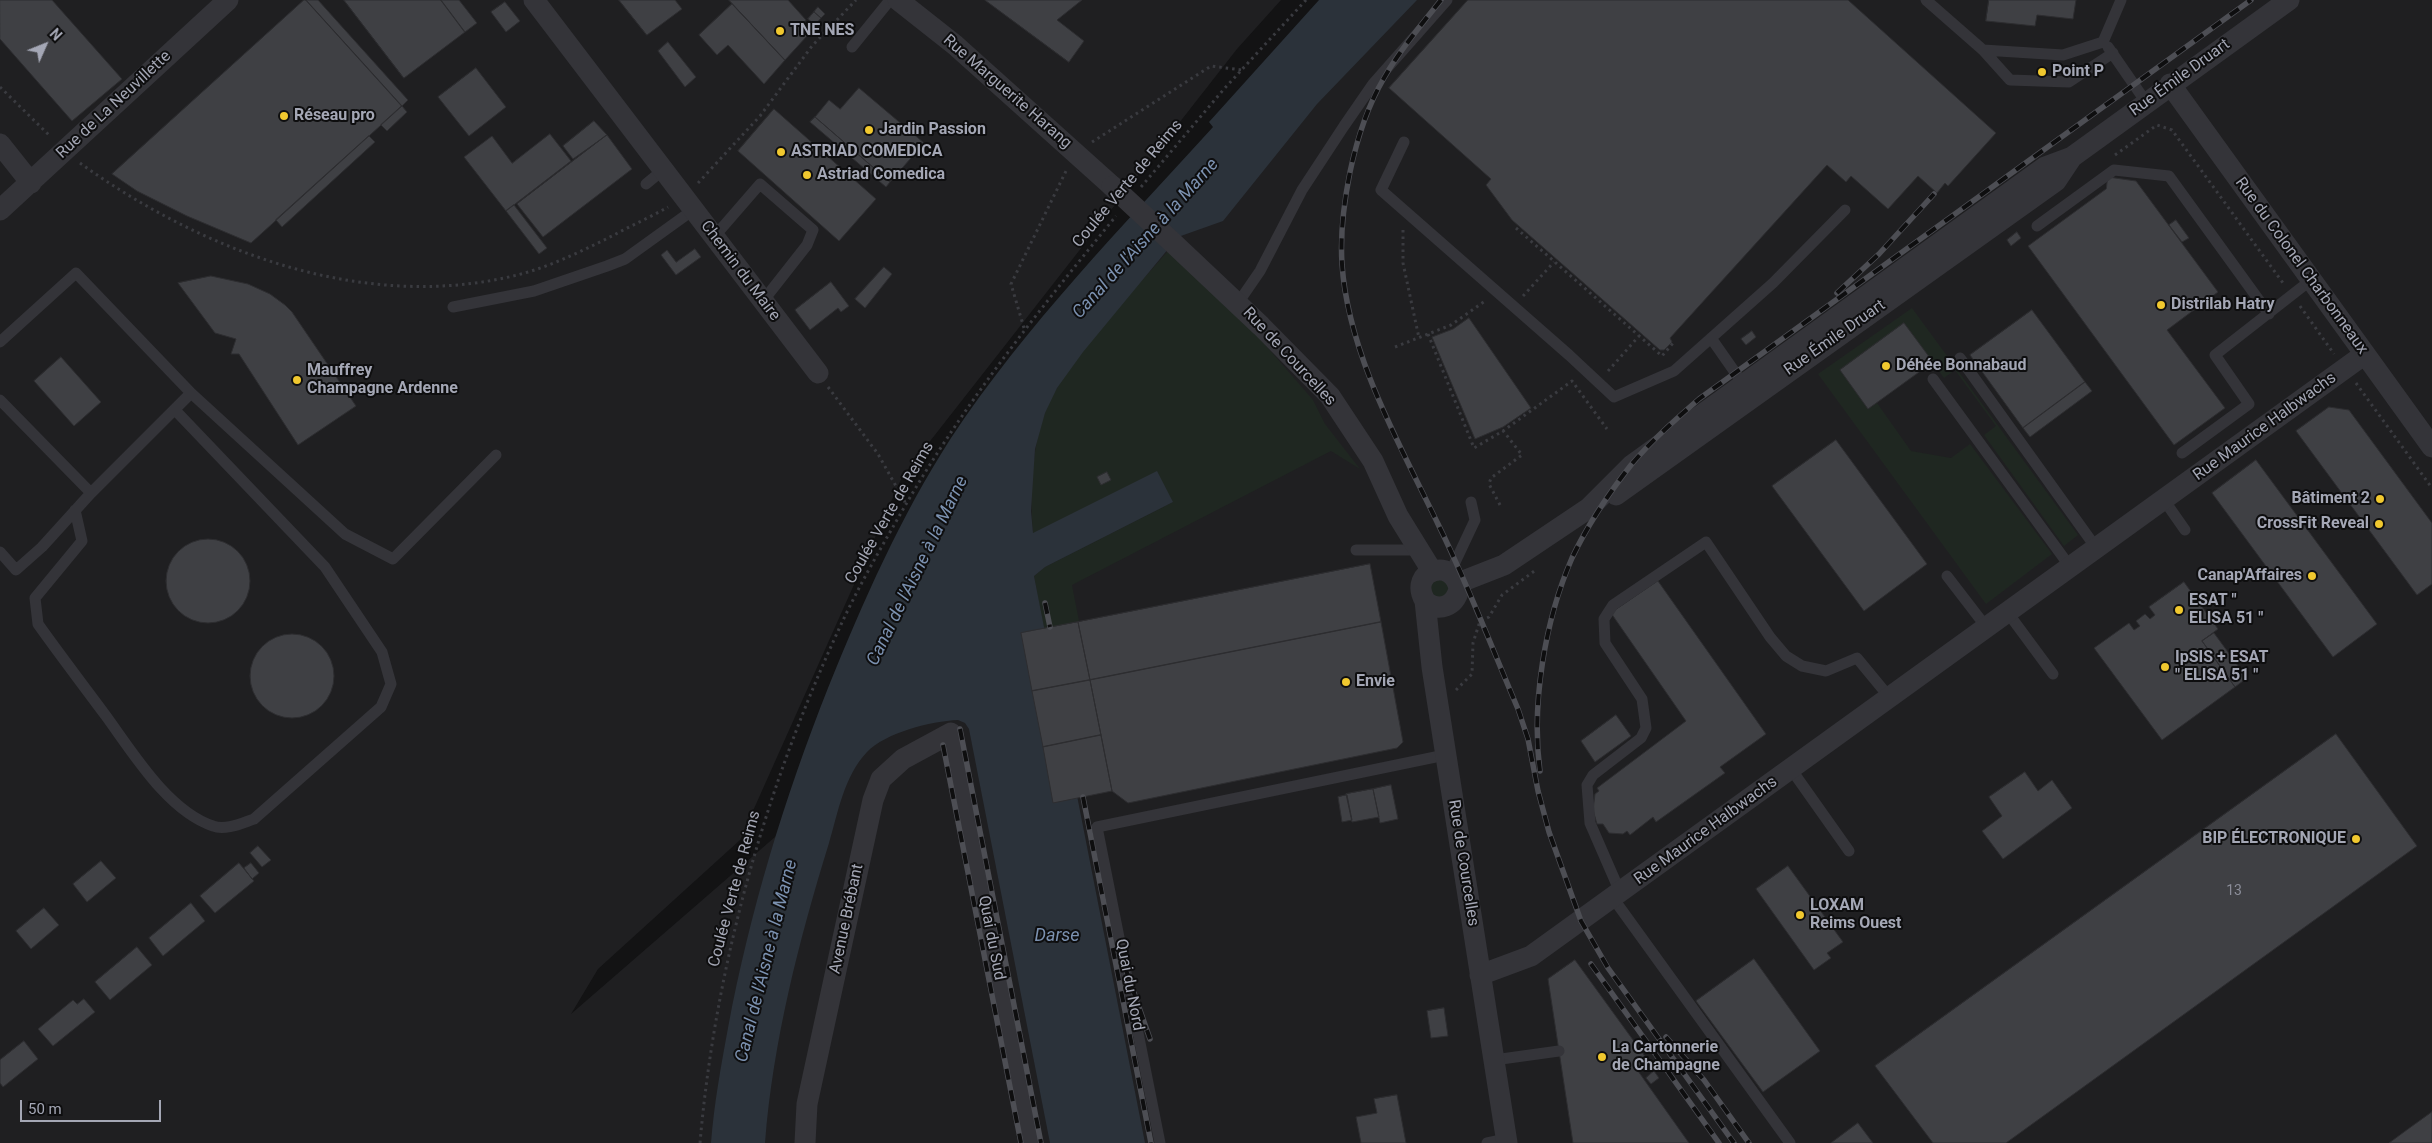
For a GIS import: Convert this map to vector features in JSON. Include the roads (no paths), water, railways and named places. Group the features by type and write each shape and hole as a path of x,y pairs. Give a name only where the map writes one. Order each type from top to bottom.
{"street":[{"name":"Rue de La Neuvillette","path":"0,210 228,0"},
{"name":"Chemin du Maire","path":"534,0 818,372"},
{"name":"Rue Marguerite Harang","path":"898,0 955,45 1188,254"},
{"name":"Rue Émile Druart","path":"1447,576 1504,565 1589,508 1606,502 1748,391 2056,181 2072,157 2170,84 2289,0"},
{"name":"Rue du Colonel Charbonneaux","path":"2170,84 2432,447"},
{"path":"0,144 31,183"},
{"name":"Rue de Courcelles","path":"1188,254 1330,396 1373,461 1398,516 1419,550 1447,576 1455,599 1447,606 1432,667"},
{"name":"Rue Maurice Halbwachs","path":"1480,975 1532,956 2365,354"},
{"name":"Rue de Courcelles","path":"1447,576 1422,582 1421,592 1425,601 1432,667 1494,1060 1500,1142"},
{"path":"1425,601 1435,607 1447,606"},
{"name":"Avenue Brébant","path":"805,1143 807,1104 873,800 881,779 903,759 951,733"},
{"name":"Quai du Sud","path":"951,733 1032,1143"}],"lane":[{"path":"852,47 890,0"},
{"path":"1238,303 1260,271 1302,190 1344,126 1373,84 1447,0"},
{"path":"1926,0 1983,50 2010,80 2069,82 2113,53"},
{"path":"1983,50 2063,55 2103,42 2122,0"},
{"path":"2103,42 2113,53 2146,102"},
{"path":"1404,142 1381,190 1514,306 1614,397 1674,371 1773,283 1844,210"},
{"path":"646,184 663,170"},
{"path":"2037,226 2114,170 2169,176 2269,314"},
{"path":"714,237 760,184 813,230 807,245 763,301"},
{"path":"453,307 534,291 625,259 688,203"},
{"path":"0,342 76,274 192,393 345,534 394,559 496,455"},
{"path":"2182,453 2249,404 2215,355 2311,280"},
{"path":"1711,338 1748,391"},
{"path":"1960,358 2097,549"},
{"path":"1933,379 2071,568"},
{"path":"0,552 16,570 42,547 91,493 192,393"},
{"path":"0,400 91,493"},
{"path":"75,510 82,541 35,598 38,624 148,773 178,804 198,819 215,827 237,825 254,819 381,707 391,684 382,652 325,567 175,410"},
{"path":"2164,500 2185,530"},
{"path":"1447,576 1475,520 1471,502"},
{"name":"Rue Maurice Halbwachs","path":"1617,895 1590,823 1587,785 1593,775 1641,738 1646,728 1642,699 1605,643 1604,619 1613,605 1706,542 1770,637 1786,656 1802,666 1826,670 1857,658 1890,698"},
{"path":"1356,550 1419,550"},
{"path":"1947,576 1987,628"},
{"path":"2008,613 2053,674"},
{"name":"Quai du Nord","path":"1160,1143 1097,827 1446,756"},
{"name":"Rue Maurice Halbwachs","path":"1791,769 1849,851"},
{"path":"1617,895 1790,1143"},
{"path":"1494,1060 1559,1051"}],"water":[{"path":"1319,0 1417,0 1317,104 1223,221 1178,237 1083,352 1057,388 1045,413 1035,449 1031,511 1033,533 1157,471 1173,502 1045,567 1034,576 1145,1143 1050,1143 969,729 965,723 958,720 909,729 885,739 867,752 853,772 839,807 807,916 789,991 774,1067 765,1143 711,1143 718,1085 737,984 758,898 783,814 812,730 841,656 869,592 915,498 951,438 980,396 1043,316 1213,127 1209,122"}],"railway":[{"path":"1441,0 1418,28 1384,78 1363,124 1356,147 1346,195 1342,241 1342,264 1346,298 1354,331 1378,398 1460,570 1518,709 1528,739 1538,791 1549,832 1581,921 1608,968 1734,1143"},
{"path":"1540,771 1537,718 1539,691 1542,663 1554,608 1572,558 1584,534 1607,498 1639,456 1699,399 2251,0"},
{"path":"1837,293 1879,254 1934,194"},
{"path":"1045,603 1050,627"},
{"path":"960,729 1041,1143"},
{"path":"943,745 1021,1143"},
{"path":"1083,797 1151,1143"},
{"path":"1118,947 1150,1039"},
{"path":"1591,964 1719,1143"},
{"path":"1666,1037 1704,1080 1749,1143"}],"place":[{"name":"TNE NES","path":"780,31"},
{"name":"Point P","path":"2042,72"},
{"name":"Réseau pro","path":"284,116"},
{"name":"Jardin Passion","path":"869,130"},
{"name":"ASTRIAD COMEDICA","path":"781,152"},
{"name":"Astriad Comedica","path":"807,175"},
{"name":"Distrilab Hatry","path":"2161,305"},
{"name":"Déhée Bonnabaud","path":"1886,366"},
{"name":"Mauffrey Champagne Ardenne","path":"297,380"},
{"name":"Bâtiment 2","path":"2380,499"},
{"name":"CrossFit Reveal","path":"2379,524"},
{"name":"Canap'Affaires","path":"2312,576"},
{"name":"ESAT \" ELISA 51 \"","path":"2179,610"},
{"name":"IpSIS + ESAT \" ELISA 51 \"","path":"2165,667"},
{"name":"Envie","path":"1346,682"},
{"name":"BIP ÉLECTRONIQUE","path":"2356,839"},
{"name":"LOXAM Reims Ouest","path":"1800,915"},
{"name":"La Cartonnerie de Champagne","path":"1602,1057"}],"water label":[{"name":"Canal de l'Aisne à la Marne","path":"1146,239"},
{"name":"Canal de l'Aisne à la Marne","path":"918,571"},
{"name":"Darse","path":"1057,936"},
{"name":"Canal de l'Aisne à la Marne","path":"767,961"}]}
